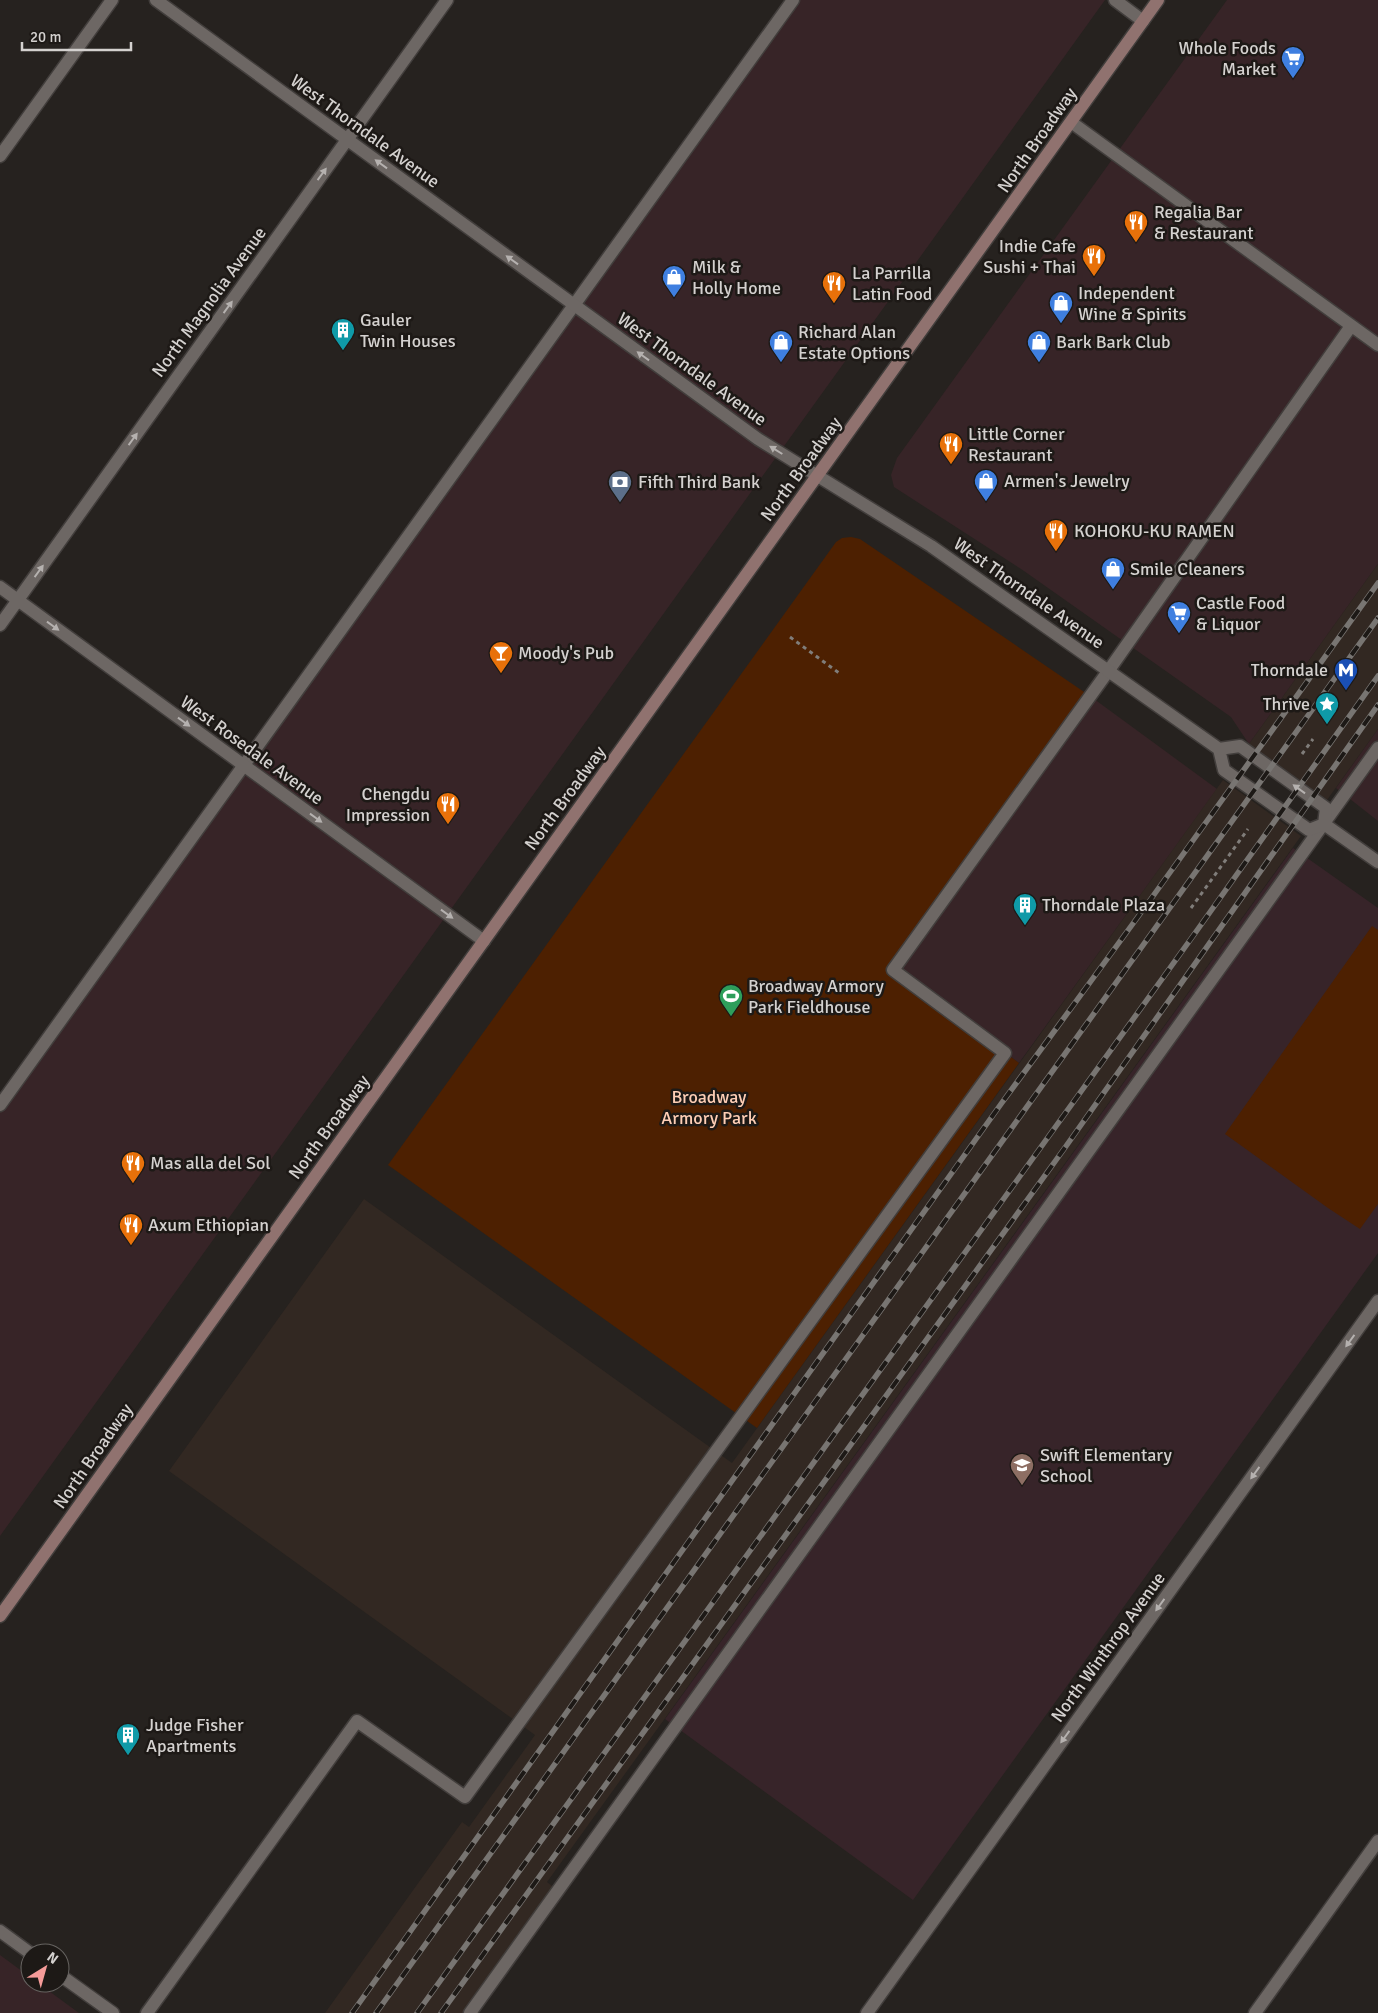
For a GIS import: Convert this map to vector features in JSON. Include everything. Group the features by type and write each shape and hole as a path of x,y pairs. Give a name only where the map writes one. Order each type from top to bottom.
{"main road":[{"name":"North Broadway","path":"0,1616 1158,0"}],"street":[{"path":"0,156 112,0"},
{"name":"West Thorndale Avenue","path":"156,0 758,439 931,546 1109,670 1219,750"},
{"name":"North Magnolia Avenue","path":"0,625 447,0"},
{"path":"0,1105 793,0"},
{"path":"1115,0 1143,21"},
{"path":"1071,122 1378,345"},
{"path":"147,2013 357,1721 465,1797 1004,1053 892,970 1109,670 1351,326"},
{"name":"West Rosedale Avenue","path":"0,587 484,941"},
{"path":"1240,746 1326,808 1324,824 1309,830 1224,770 1219,750 1240,746"},
{"path":"470,2013 1378,748"},
{"path":"1324,824 1378,862"},
{"name":"North Winthrop Avenue","path":"867,2013 1378,1301"},
{"path":"1255,2013 1378,1841"},
{"path":"0,1931 20,1946"},
{"path":"70,1982 113,2013"}],"path":[{"path":"790,637 839,673"},
{"path":"1302,754 1313,739"},
{"path":"1191,908 1248,828"}],"shaded area":[{"path":"794,0 1105,0 0,1536 0,1110"},
{"path":"1227,0 1378,0 1378,564 1249,744 1231,717 1024,571 894,487 891,475 897,458"},
{"path":"1378,564 1378,729 1327,800 1249,744"},
{"path":"1090,696 1217,789 1019,1063 893,970"},
{"path":"1378,729 1378,821 1336,788"},
{"path":"1223,780 1301,836 547,1882 558,1891 470,2013 325,2013 462,1822 469,1827 535,1735 169,1471 364,1199 732,1463"},
{"name":"Swift Elementary School","path":"1293,848 1378,908 1378,1253 913,1900 665,1719"},
{"path":"0,1955 20,1970 20,1993 52,1993 79,2013 0,2013"}],"green space":[{"name":"Broadway Armory Park","path":"842,538 860,539 1090,696 893,970 1019,1063 757,1428 388,1165 836,542"},
{"path":"1372,926 1378,930 1378,1204 1360,1229 1225,1134"}],"railway":[{"path":"352,2013 1001,1104 1378,583"},
{"path":"376,2013 1378,618"},
{"path":"417,2013 1193,936 1378,676"},
{"path":"441,2013 1064,1149 1378,705"}],"place":[{"name":"Whole Foods Market","path":"1293,79"},
{"name":"Regalia Bar & Restaurant","path":"1136,243"},
{"name":"Indie Cafe Sushi + Thai","path":"1094,277"},
{"name":"Milk & Holly Home","path":"674,298"},
{"name":"La Parrilla Latin Food","path":"834,304"},
{"name":"Independent Wine & Spirits","path":"1061,324"},
{"name":"Gauler Twin Houses","path":"343,351"},
{"name":"Richard Alan Estate Options","path":"781,363"},
{"name":"Bark Bark Club","path":"1039,363"},
{"name":"Little Corner Restaurant","path":"951,465"},
{"name":"Armen's Jewelry","path":"986,502"},
{"name":"Fifth Third Bank","path":"620,503"},
{"name":"KOHOKU-KU RAMEN","path":"1056,552"},
{"name":"Smile Cleaners","path":"1113,590"},
{"name":"Castle Food & Liquor","path":"1179,634"},
{"name":"Moody's Pub","path":"501,674"},
{"name":"Thorndale","path":"1346,691"},
{"name":"Thrive","path":"1327,725"},
{"name":"Chengdu Impression","path":"448,825"},
{"name":"Thorndale Plaza","path":"1025,926"},
{"name":"Broadway Armory Park Fieldhouse","path":"731,1017"},
{"name":"Mas alla del Sol","path":"133,1184"},
{"name":"Axum Ethiopian","path":"131,1246"},
{"name":"Swift Elementary School","path":"1022,1486"},
{"name":"Judge Fisher Apartments","path":"128,1756"}]}
